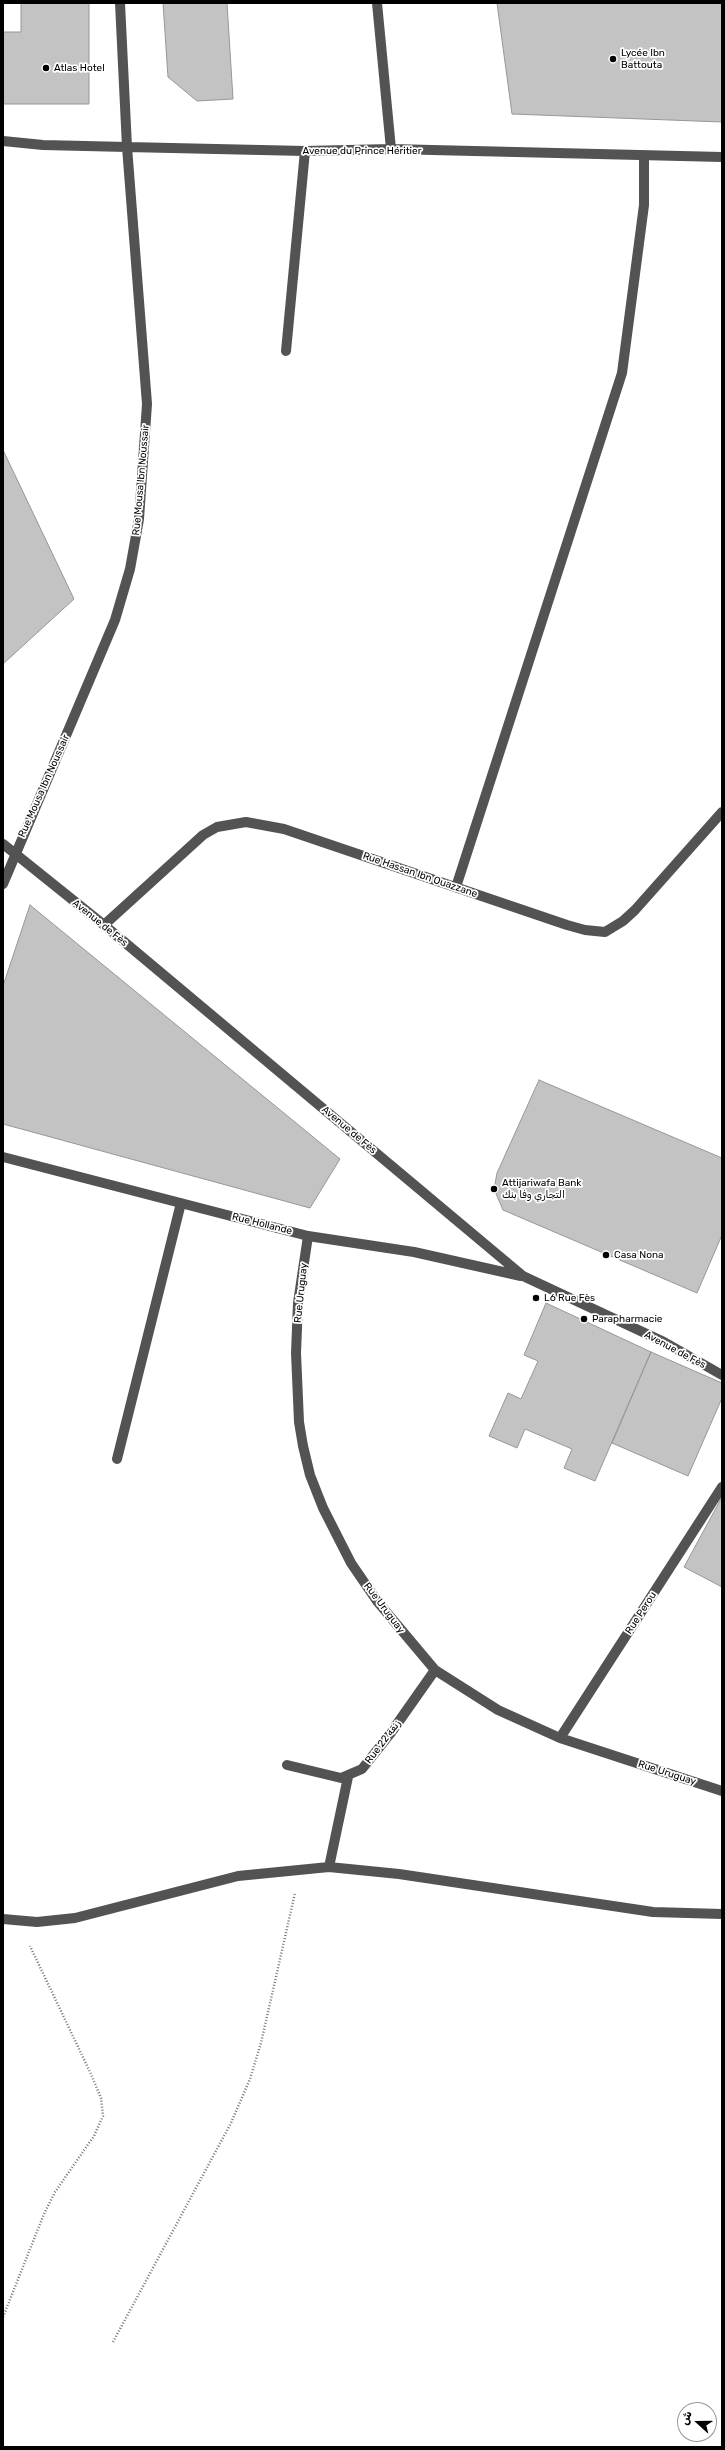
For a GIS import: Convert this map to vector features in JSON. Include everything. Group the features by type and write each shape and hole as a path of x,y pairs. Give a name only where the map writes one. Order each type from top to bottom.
{"street":[{"name":"Rue Mousa Ibn Noussair","path":"3,884 115,620 130,569 139,519 147,404 127,147 120,3"},
{"path":"377,3 391,149"},
{"name":"Avenue du Prince Héritier","path":"3,141 43,145 305,151 391,149 722,157"},
{"path":"286,351 305,151"},
{"path":"456,887 622,373 644,204 644,156"},
{"name":"Rue Hassan Ibn Ouazzane","path":"104,925 203,835 217,827 234,823 262,823 284,829 567,925 586,930 606,932 623,921 635,910 722,812"},
{"name":"Avenue de Fès","path":"3,844 104,925 523,1276 664,1342 722,1375"},
{"name":"Rue Hollande","path":"3,1157 308,1236 414,1252 523,1276"},
{"path":"117,1459 181,1203"},
{"name":"Rue Uruguay","path":"308,1236 298,1303 296,1353 299,1422 310,1475 351,1563 376,1601 435,1670 498,1710 560,1738 722,1791"},
{"name":"Rue Perou","path":"560,1738 722,1487"},
{"name":"Rue 22 زنقة","path":"348,1777 362,1769 370,1760 435,1670"},
{"path":"287,1765 331,1777 348,1777 330,1867"},
{"path":"3,1919 43,1922 75,1918 238,1876 330,1867 399,1874 652,1912 722,1914"}],"path":[{"path":"113,2342 231,2123 250,2079 261,2043 286,1941 294,1902 298,1869"},
{"path":"3,2317 44,2214 55,2192 94,2136 103,2116 101,2098 90,2072 18,1921"}],"building":[{"name":"Atlas Hotel","path":"21,3 89,3 89,104 3,104 3,32 21,32"},
{"path":"163,3 227,3 233,99 197,101 168,77"},
{"name":"Lycée Ibn Battouta","path":"497,3 722,3 722,122 512,114"},
{"path":"3,450 74,599 3,664"},
{"path":"30,905 340,1159 310,1208 3,1124 3,986"},
{"path":"539,1080 722,1158 722,1235 697,1293 503,1210 494,1189 497,1173"},
{"path":"546,1303 651,1352 595,1481 564,1468 572,1449 525,1429 517,1448 489,1436 508,1393 521,1399 538,1361 524,1355"},
{"path":"651,1352 722,1383 722,1398 688,1476 612,1443"},
{"path":"722,1497 722,1587 684,1567"}],"place":[{"name":"Lycée Ibn Battouta","path":"613,59"},
{"name":"Atlas Hotel","path":"46,68"},
{"name":"Attijariwafa Bank التجاري وفا بنك","path":"494,1189"},
{"name":"Casa Nona","path":"606,1255"},
{"name":"L6 Rue Fès","path":"536,1298"},
{"name":"Parapharmacie","path":"584,1319"}]}
